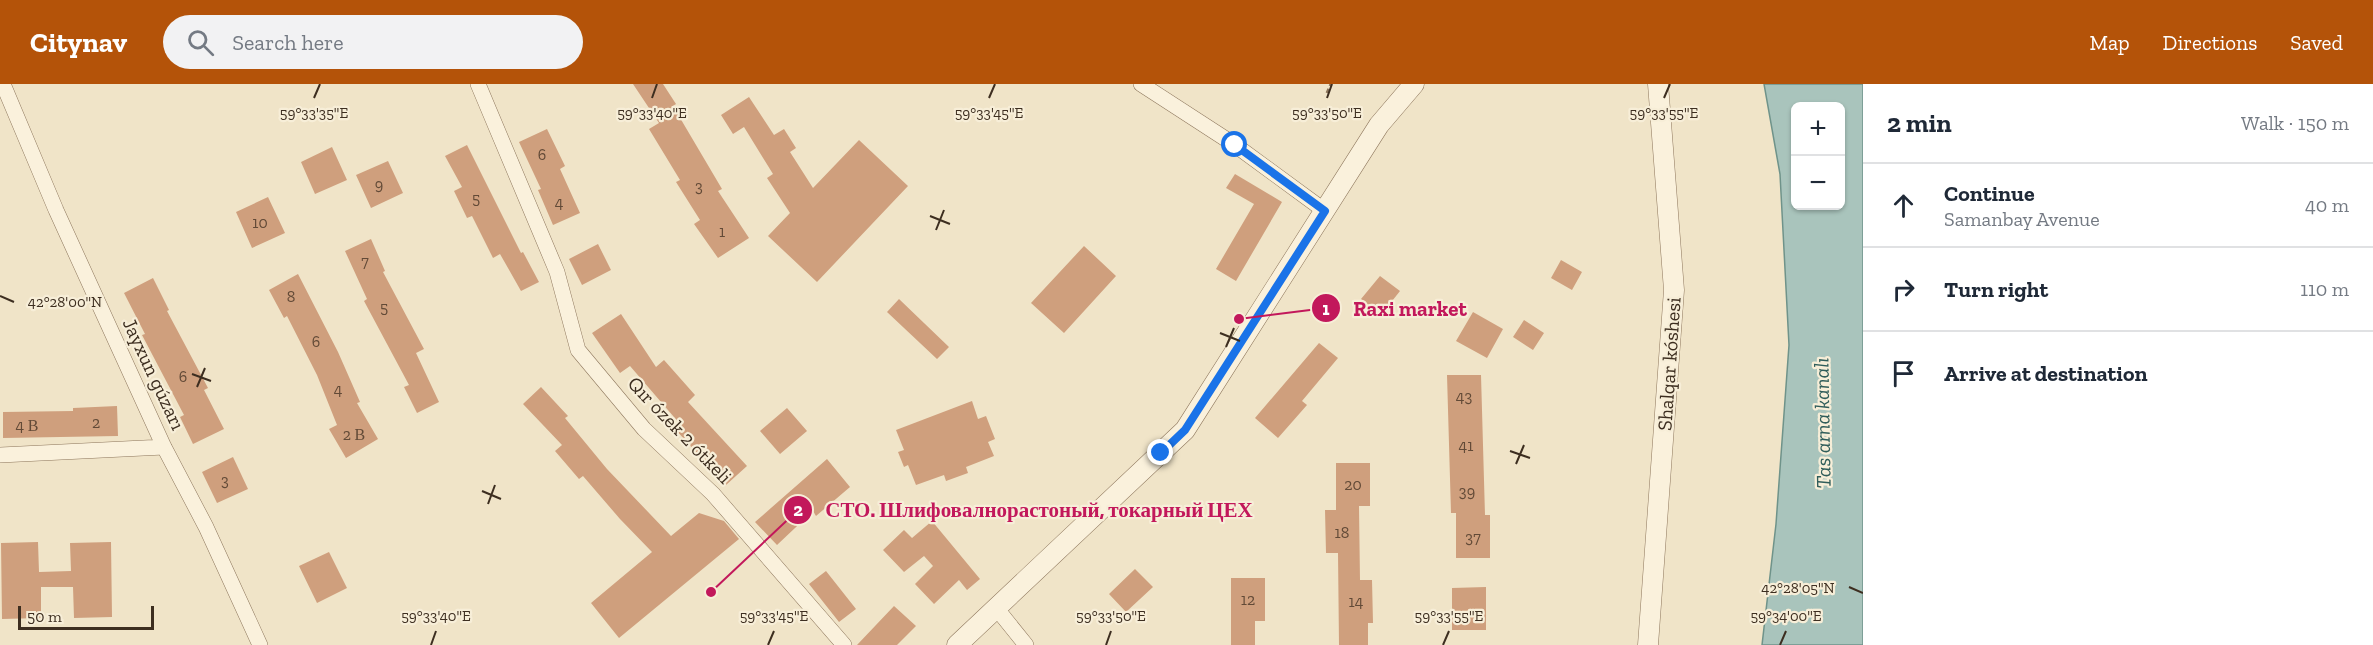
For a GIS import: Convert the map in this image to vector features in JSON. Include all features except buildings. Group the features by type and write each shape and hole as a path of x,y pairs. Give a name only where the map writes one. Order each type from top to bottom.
{"street":[{"name":"Jayxun gúzarı","path":"3,84 56,210 165,447 206,526 260,645"},
{"name":"Qır ózek 2 ótkeli","path":"478,84 557,272 578,350 644,429 713,494 844,645"},
{"path":"1141,84 1235,145 1325,211"},
{"path":"957,645 1185,430 1379,125 1414,84"},
{"name":"Shalqar kóshesi","path":"1648,645 1674,290 1658,84"},
{"path":"0,455 165,447"},
{"path":"997,609 1026,645"}],"path":[{"path":"1327,93 1331,84"}],"water":[{"name":"Tas arna kanalı","path":"1764,84 1863,84 1863,645 1762,645 1776,524 1789,345 1780,174"}],"place":[{"name":"Raxi market","path":"1239,319"},
{"name":"СТО. Шлифовалнорастоный, токарный ЦЕХ","path":"711,592"}],"route":[{"path":"1161,453 1185,430 1325,211 1235,145"}]}
